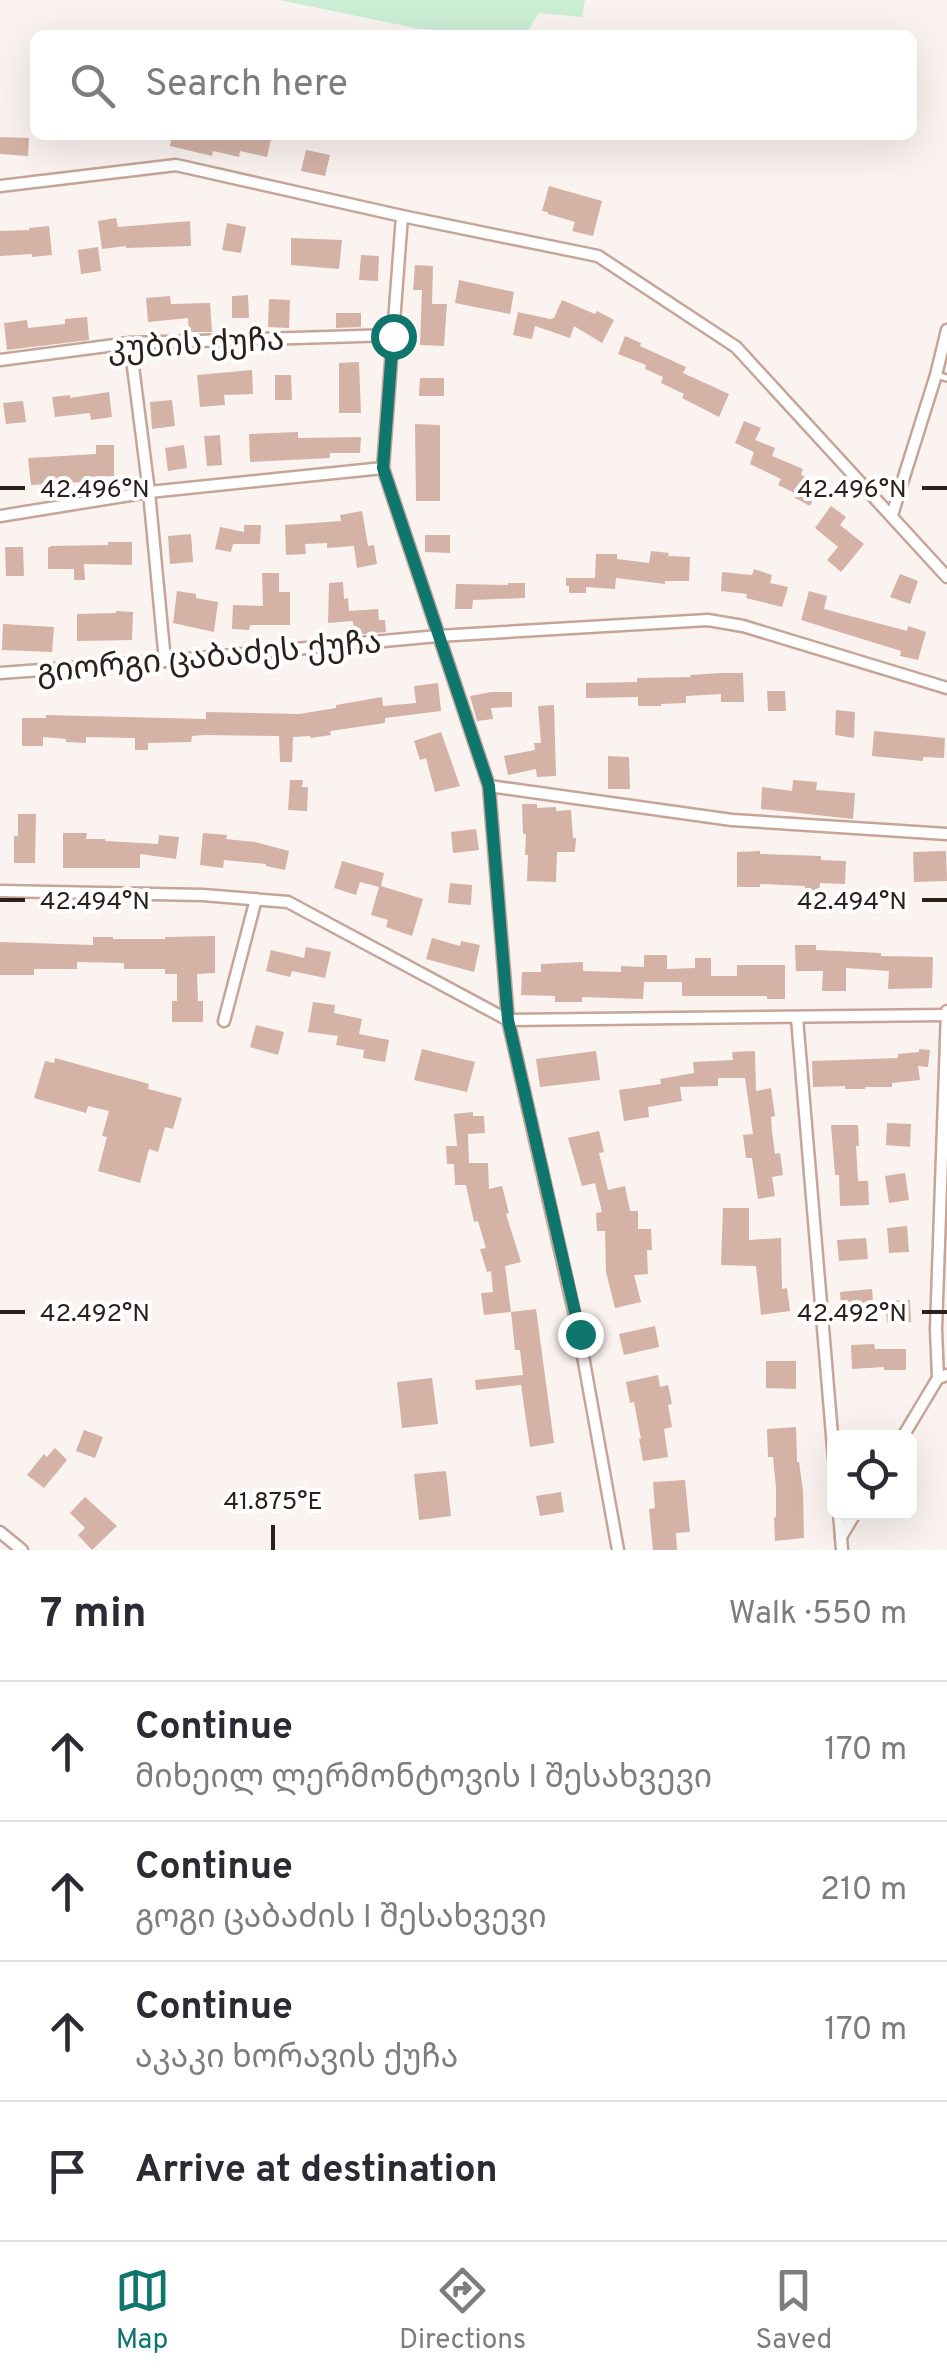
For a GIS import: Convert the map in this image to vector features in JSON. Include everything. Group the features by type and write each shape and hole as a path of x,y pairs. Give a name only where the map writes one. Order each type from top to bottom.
{"street":[{"path":"0,186 176,165 598,256 736,346 947,576"},
{"path":"402,216 383,468 489,786 508,1020 580,1334 618,1550"},
{"path":"892,515 942,376 947,330"},
{"name":"კუბის ქუჩა","path":"0,360 130,343 393,336"},
{"path":"130,343 165,661"},
{"path":"0,516 149,492 383,468"},
{"name":"გიორგი ცაბაძეს ქუჩა","path":"0,673 438,636 708,620 743,626 947,688"},
{"path":"489,786 732,820 947,834"},
{"path":"0,891 203,895 288,902 508,1020 946,1013 936,1329 942,1376 907,1430"},
{"path":"224,1021 256,899"},
{"path":"797,1018 832,1430"},
{"path":"842,1544 852,1520"},
{"path":"0,1532 22,1550"}],"green space":[{"path":"279,0 585,0 582,17 539,13 528,30 420,29"}],"building":[{"path":"0,137 29,138 28,156 0,154"},
{"path":"171,140 271,140 267,157 240,151 239,157 213,151 212,156 170,146"},
{"path":"306,150 330,155 325,176 301,171"},
{"path":"549,186 602,201 593,236 572,231 575,222 542,211"},
{"path":"116,218 118,227 190,221 191,246 102,249 98,221"},
{"path":"227,223 246,227 241,253 222,250"},
{"path":"49,226 52,255 0,256 0,231"},
{"path":"291,238 342,240 339,269 291,265"},
{"path":"98,247 101,271 81,274 78,250"},
{"path":"361,255 379,256 378,281 359,280"},
{"path":"415,265 433,266 432,304 447,304 444,346 420,345 422,290 413,290"},
{"path":"459,280 514,292 510,314 455,303"},
{"path":"248,295 249,318 232,318 232,296"},
{"path":"170,296 171,304 210,303 212,332 189,332 188,318 148,322 146,298"},
{"path":"269,299 290,300 289,328 268,327"},
{"path":"562,300 614,320 602,343 574,326 570,338 535,326 532,339 513,335 518,312 554,318"},
{"path":"336,313 361,313 361,327 336,328"},
{"path":"87,317 89,340 7,350 4,323 27,320 28,328"},
{"path":"625,336 686,367 683,373 729,394 719,417 682,398 684,394 661,383 663,377 645,369 646,365 618,354"},
{"path":"359,362 361,413 339,413 339,363"},
{"path":"252,370 253,394 224,395 225,405 200,407 197,375"},
{"path":"275,375 291,375 292,400 275,400"},
{"path":"420,378 444,378 444,396 419,396"},
{"path":"109,392 112,417 91,420 90,413 55,417 52,397"},
{"path":"172,400 175,426 152,429 150,402"},
{"path":"23,401 26,422 6,424 3,403"},
{"path":"744,421 761,428 755,440 775,448 772,456 803,469 801,475 820,483 810,506 778,485 781,479 750,464 754,452 735,443"},
{"path":"415,424 440,425 440,501 416,501"},
{"path":"298,432 298,438 361,437 360,453 250,462 249,434"},
{"path":"220,435 222,465 207,466 204,436"},
{"path":"96,445 114,445 114,476 31,485 28,458 96,454"},
{"path":"184,445 187,468 168,471 165,448"},
{"path":"831,506 846,517 840,525 864,544 841,572 827,560 838,547 815,528"},
{"path":"362,511 368,546 374,545 377,564 357,568 354,546 327,548 327,543 305,544 306,554 286,555 285,525 341,521 340,515"},
{"path":"244,525 261,525 260,544 233,544 231,552 215,549 220,527 244,532"},
{"path":"191,534 193,562 170,564 168,536"},
{"path":"425,535 450,535 450,553 425,552"},
{"path":"132,542 132,565 84,564 85,580 74,580 74,569 48,569 51,546"},
{"path":"5,547 23,547 24,576 6,576"},
{"path":"651,551 690,557 689,581 665,584 616,578 615,589 586,587 586,593 569,593 566,578 595,578 596,554 617,554 617,559 649,563"},
{"path":"754,569 772,575 770,583 788,587 782,607 746,598 747,594 721,591 722,572 752,575"},
{"path":"262,573 279,573 279,592 290,592 290,625 232,629 233,605 263,606"},
{"path":"900,574 918,581 910,604 890,597"},
{"path":"343,582 349,611 378,609 386,632 354,635 353,621 328,623 329,583"},
{"path":"525,583 525,598 473,600 472,609 455,609 456,584"},
{"path":"177,591 218,602 214,632 173,623"},
{"path":"809,591 827,596 824,609 907,631 908,626 926,632 918,660 900,656 901,651 801,620"},
{"path":"133,612 132,640 77,641 77,614"},
{"path":"3,624 54,627 52,652 2,650"},
{"path":"743,673 744,702 721,702 721,694 686,696 686,703 661,706 638,706 638,697 586,698 586,683"},
{"path":"438,683 441,711 385,718 385,723 330,731 331,735 293,737 292,762 280,762 279,736 192,736 191,742 148,743 148,750 135,750 135,738 86,737 86,743 43,737 43,746 22,746 22,718 46,715 206,719 206,712 299,714 382,697 383,706 416,703 414,686"},
{"path":"767,691 785,691 786,711 768,711"},
{"path":"512,692 512,707 491,708 493,719 477,721 470,696"},
{"path":"554,705 556,776 537,777 536,769 508,775 504,756 535,750 534,743 541,743 538,706"},
{"path":"836,710 855,712 854,738 835,735"},
{"path":"874,731 945,738 944,758 923,757 923,761 872,756"},
{"path":"441,732 460,786 435,792 426,758 420,760 414,741"},
{"path":"608,756 629,757 630,789 608,789"},
{"path":"290,780 303,780 302,787 308,787 307,811 288,810"},
{"path":"793,780 817,782 816,790 855,793 853,819 761,809 762,787 792,791"},
{"path":"522,804 571,810 575,852 557,852 556,882 527,881"},
{"path":"18,814 36,814 35,863 14,863"},
{"path":"476,829 479,850 453,853 451,832"},
{"path":"63,833 87,833 86,839 158,844 159,835 179,837 176,859 140,854 140,868 63,868"},
{"path":"203,833 289,851 285,870 224,860 223,868 200,865"},
{"path":"946,851 947,881 914,882 913,852"},
{"path":"737,852 846,861 845,884 820,883 819,895 804,894 805,886 737,887"},
{"path":"342,861 384,873 381,886 423,899 412,936 386,927 388,920 371,915 379,887 360,882 356,895 334,888"},
{"path":"450,883 472,885 471,905 448,903"},
{"path":"215,936 215,973 197,974 203,1022 172,1022 177,974 165,974 165,969 124,969 124,963 77,962 77,969 34,969 34,975 0,975 0,942 93,945 93,937"},
{"path":"432,938 460,946 461,941 480,945 474,972 426,959"},
{"path":"795,945 881,956 933,957 932,988 888,989 889,971 846,968 846,991 822,991 823,971 796,971"},
{"path":"306,947 331,952 325,978 292,971 290,977 266,971 271,950 304,958"},
{"path":"644,955 667,955 667,969 695,968 695,958 711,958 711,976 737,976 737,965 785,965 785,999 682,996 682,982 644,982 643,999 582,997 582,1002 555,1002 555,996 521,995 522,972 541,972 541,964 583,962 583,971 621,972 621,966 644,967"},
{"path":"313,1002 335,1005 334,1013 362,1019 359,1034 389,1040 385,1062 363,1058 364,1050 336,1045 338,1036 308,1032"},
{"path":"256,1025 284,1032 278,1055 250,1047"},
{"path":"422,1049 475,1062 467,1092 414,1080"},
{"path":"930,1050 928,1067 918,1066 920,1080 865,1089 813,1087 812,1061 898,1058 898,1054"},
{"path":"596,1051 600,1080 540,1087 536,1059"},
{"path":"755,1051 756,1091 771,1088 775,1116 771,1117 775,1154 780,1153 783,1175 772,1177 775,1196 758,1199 752,1158 746,1158 743,1135 753,1134 745,1078 718,1078 718,1086 680,1087 682,1101 648,1107 649,1117 624,1121 619,1090 661,1084 660,1079 694,1073 693,1062 733,1060 732,1052"},
{"path":"55,1058 149,1084 148,1089 182,1098 173,1129 165,1127 158,1152 149,1149 140,1183 98,1171 109,1111 88,1106 86,1113 34,1098 45,1061 54,1063"},
{"path":"473,1112 473,1116 484,1116 485,1133 468,1134 469,1163 488,1163 489,1189 502,1186 521,1262 505,1266 511,1312 484,1315 481,1293 493,1292 491,1271 487,1272 480,1249 486,1248 478,1221 474,1222 466,1185 455,1185 454,1164 447,1164 446,1146 457,1146 454,1114"},
{"path":"887,1123 911,1124 910,1147 886,1145"},
{"path":"831,1125 858,1125 858,1181 868,1181 869,1205 840,1206"},
{"path":"599,1131 604,1152 599,1153 608,1190 625,1186 630,1211 638,1211 638,1229 651,1229 648,1274 634,1275 641,1302 615,1308 606,1272 605,1231 597,1231 596,1213 602,1212 595,1183 582,1186 568,1138"},
{"path":"905,1173 909,1200 889,1203 885,1176"},
{"path":"723,1208 749,1208 749,1240 781,1238 782,1289 787,1288 790,1311 761,1315 756,1266 721,1265"},
{"path":"907,1226 909,1252 889,1253 887,1228"},
{"path":"866,1238 868,1259 839,1261 837,1240"},
{"path":"872,1289 873,1301 910,1300 911,1322 887,1323 886,1312 842,1316 840,1292"},
{"path":"536,1309 554,1443 530,1447 521,1385 476,1390 475,1380 523,1375 520,1350 515,1350 511,1312"},
{"path":"655,1326 659,1347 624,1355 619,1334"},
{"path":"874,1344 875,1349 906,1349 906,1370 852,1369 851,1345"},
{"path":"766,1361 796,1361 796,1389 766,1388"},
{"path":"658,1375 660,1387 668,1385 672,1404 668,1405 672,1427 664,1429 668,1457 643,1461 634,1402 630,1403 626,1382"},
{"path":"432,1378 438,1424 402,1428 397,1382"},
{"path":"796,1427 804,1538 775,1541 776,1488 773,1457 768,1457 767,1429"},
{"path":"84,1430 103,1437 95,1458 76,1451"},
{"path":"55,1448 67,1460 44,1488 27,1475 44,1454 47,1457"},
{"path":"446,1471 451,1516 419,1520 414,1474"},
{"path":"685,1480 690,1532 676,1533 677,1550 653,1550 649,1509 655,1508 653,1482"},
{"path":"561,1492 564,1512 540,1516 536,1496"},
{"path":"85,1497 117,1526 92,1550 78,1535 85,1528 70,1513"}],"route":[{"path":"393,336 383,468 489,786 508,1020 580,1334"}]}
